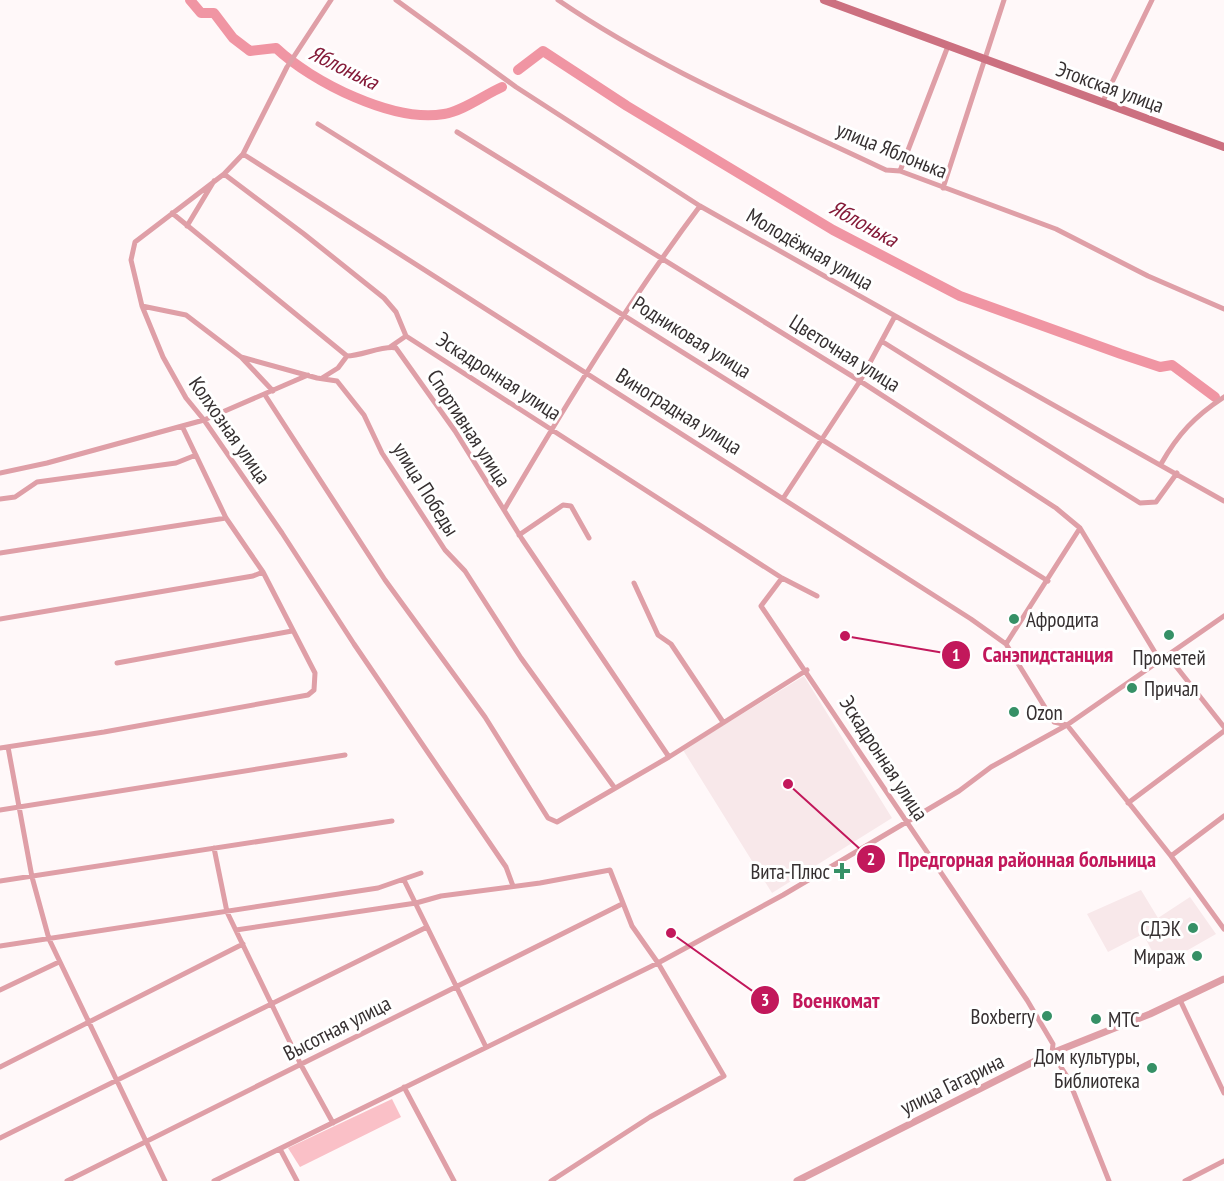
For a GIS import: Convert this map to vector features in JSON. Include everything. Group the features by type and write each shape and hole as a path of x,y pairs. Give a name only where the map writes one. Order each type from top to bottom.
{"main road":[{"name":"Этокская улица","path":"824,0 1224,147"}],"street":[{"name":"Колхозная улица","path":"331,0 287,67 243,154 224,174 135,242 131,260 142,306 168,367 195,412 204,420 506,867 513,886"},
{"name":"Молодёжная улица","path":"396,0 516,87 700,206 1224,501"},
{"name":"улица Яблонька","path":"558,0 609,31 767,116 886,170 900,171 1056,229 1148,276 1224,309"},
{"path":"943,188 1004,0"},
{"path":"1102,103 1152,0"},
{"path":"900,171 948,46"},
{"name":"Родниковая улица","path":"318,123 626,314 1048,581"},
{"name":"Цветочная улица","path":"457,132 860,381 1056,508 1080,528 1159,659"},
{"name":"Виноградная улица","path":"243,154 784,497 1006,644 1054,722 1067,725 1171,856 1224,928"},
{"name":"Эскадронная улица","path":"224,174 384,298 396,312 406,336 782,578 817,596"},
{"path":"187,226 216,179"},
{"path":"504,510 551,429 662,257 700,206"},
{"path":"172,213 347,356 364,356 390,347 406,336"},
{"name":"улица Победы","path":"142,306 186,315 241,357 321,379 337,381 364,415 382,453 445,550 465,571 521,658 614,787"},
{"path":"784,497 860,381 895,316"},
{"path":"883,342 1140,504 1156,502 1177,473"},
{"name":"Спортивная улица","path":"390,347 396,348 455,431 519,535 669,757"},
{"path":"321,379 338,369 347,356"},
{"path":"241,357 273,391"},
{"path":"0,473 47,463 204,420 308,375"},
{"path":"264,395 385,580 485,717 548,818 557,822 669,757 807,670"},
{"path":"1161,464 1176,437 1224,398"},
{"path":"0,748 308,695 314,690 315,673 263,572 226,518 182,426"},
{"path":"0,499 15,497 37,483 176,463 196,455"},
{"path":"519,535 563,505 571,506 589,538"},
{"path":"0,553 226,518"},
{"path":"1006,644 1080,528"},
{"path":"0,619 241,578 263,572"},
{"name":"Эскадронная улица","path":"782,578 761,606 807,670 905,821 1027,1000 1053,1044 1052,1053 1068,1078 1109,1181"},
{"path":"634,583 658,635 671,644 723,722"},
{"path":"214,1181 658,963 783,895 959,791 991,767 1067,725 1224,616"},
{"path":"117,663 292,631"},
{"path":"1128,802 1224,729 1167,655"},
{"path":"8,747 32,877 49,939 87,1023 165,1181"},
{"path":"0,810 345,755"},
{"path":"1171,856 1224,816"},
{"path":"0,881 392,821"},
{"path":"214,848 227,912 301,1065 333,1123"},
{"path":"236,930 416,903 441,896 610,870 632,926 658,963 724,1076 650,1117 551,1181"},
{"path":"0,946 378,888 421,873"},
{"path":"404,880 486,1047"},
{"name":"Высотная улица","path":"67,1181 622,904"},
{"path":"0,1138 116,1083 427,927"},
{"path":"0,1067 243,944"},
{"path":"0,990 59,962"},
{"path":"1222,980 1224,989"},
{"name":"улица Гагарина","path":"797,1181 1052,1053 1180,1000 1222,980"},
{"path":"1180,1000 1224,1093"},
{"path":"404,1087 454,1181"},
{"path":"280,1149 297,1181"},
{"path":"1185,1181 1224,1161"}],"shaded area":[{"path":"804,676 892,818 772,893 683,750"},
{"path":"1141,890 1158,918 1190,897 1216,934 1160,966 1143,934 1108,952 1087,914"},
{"path":"392,1099 401,1117 300,1167 288,1148"}],"waterway":[{"name":"Яблонька","path":"190,0 201,13 214,13 233,38 250,51 276,48 310,74 378,106 424,115 444,114 466,106 502,87"},
{"name":"Яблонька","path":"518,70 543,51 627,106 833,230 960,296 1160,367 1172,365 1215,397"}],"place":[{"name":"Афродита","path":"1014,619"},
{"name":"Прометей","path":"1169,635"},
{"name":"Санэпидстанция","path":"845,636"},
{"name":"Причал","path":"1132,688"},
{"name":"Ozon","path":"1014,712"},
{"name":"Предгорная районная больница","path":"788,784"},
{"name":"Вита-Плюс","path":"842,871"},
{"name":"СДЭК","path":"1193,928"},
{"name":"Военкомат","path":"671,933"},
{"name":"Мираж","path":"1197,956"},
{"name":"Boxberry","path":"1047,1016"},
{"name":"МТС","path":"1096,1019"},
{"name":"Дом культуры, Библиотека","path":"1152,1068"}]}
